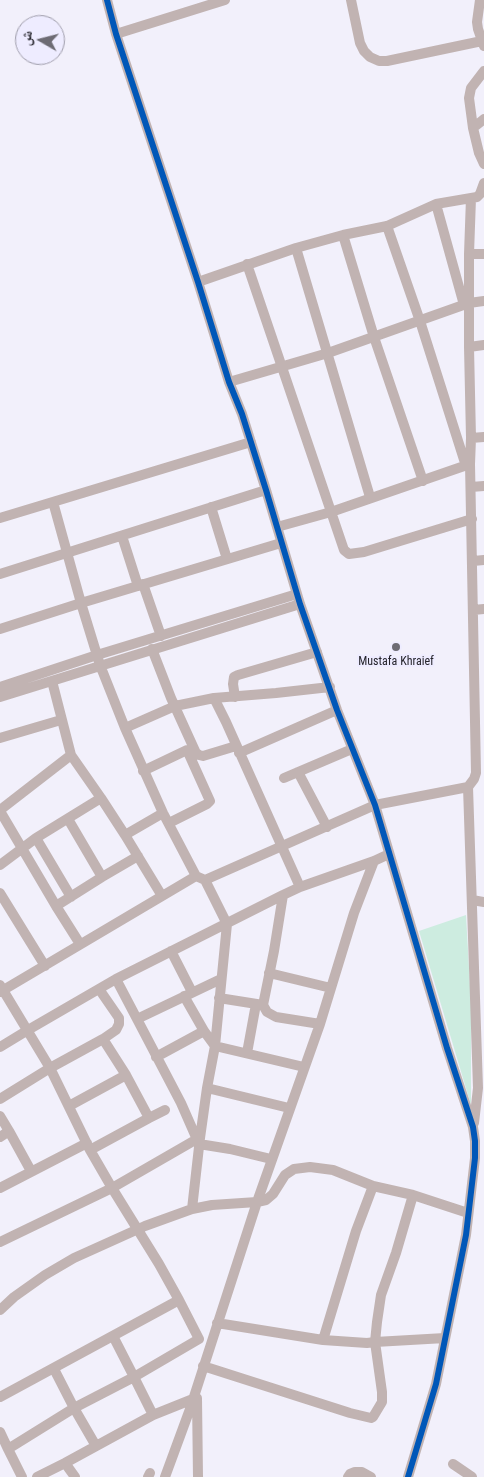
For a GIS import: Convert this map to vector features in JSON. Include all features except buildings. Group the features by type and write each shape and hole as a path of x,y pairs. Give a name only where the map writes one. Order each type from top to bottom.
{"street":[{"path":"107,0 116,34 229,382 251,442 299,599 337,710 375,805 447,1048 474,1127"},
{"path":"116,34 225,0"},
{"path":"351,0 360,43 370,57 379,61 483,44 477,22 481,1"},
{"path":"484,71 469,92 473,128 479,153 484,164"},
{"path":"473,128 484,119"},
{"path":"198,282 296,248 343,235 387,226 436,204 471,198 480,194 484,184"},
{"path":"468,465 471,438 466,304 471,198"},
{"path":"436,204 466,304"},
{"path":"387,226 468,465 471,487 473,561 476,773 472,900 479,960 481,1089 474,1127 474,1158 466,1236 436,1384 408,1477"},
{"path":"343,235 374,337 423,481"},
{"path":"296,248 370,497"},
{"path":"469,254 484,254"},
{"path":"247,264 344,550 349,554 364,552 472,519"},
{"path":"229,382 328,353 466,304 484,301"},
{"path":"469,346 484,345"},
{"path":"471,438 484,437"},
{"path":"0,518 251,442"},
{"path":"277,527 331,512 370,497 468,465"},
{"path":"471,487 484,486"},
{"path":"0,574 266,490"},
{"path":"53,502 99,660 125,728 163,813 227,924 215,1046 198,1142 192,1209"},
{"path":"211,507 227,559"},
{"path":"122,536 161,636"},
{"path":"0,629 281,543"},
{"path":"473,561 484,560"},
{"path":"0,698 52,681 161,636 299,599"},
{"path":"0,687 99,660 152,649 299,599"},
{"path":"473,610 484,609"},
{"path":"152,649 210,801 208,804 169,823"},
{"path":"236,697 233,684 234,677 317,652"},
{"path":"52,681 71,755 125,835 162,896"},
{"path":"125,728 175,706 214,698 330,687"},
{"path":"214,698 300,887"},
{"path":"190,749 203,756 238,750 337,710"},
{"path":"0,738 61,720"},
{"path":"143,771 190,749"},
{"path":"284,778 352,749"},
{"path":"71,755 0,811 80,944"},
{"path":"298,772 327,826"},
{"path":"208,1352 199,1339 159,1264 89,1147 50,1068 1,989 45,966 162,896 201,878 375,805 475,782"},
{"path":"0,865 36,838 101,798"},
{"path":"125,835 163,813"},
{"path":"68,819 102,877"},
{"path":"36,838 71,897"},
{"path":"0,1047 116,979 283,895 390,854"},
{"path":"56,906 138,856"},
{"path":"165,1477 193,1399 256,1202 320,1024 354,913 374,861"},
{"path":"0,893 45,966"},
{"path":"247,1053 269,973 283,895"},
{"path":"472,900 484,902"},
{"path":"171,951 204,1031 215,1046 304,1067"},
{"path":"269,973 331,988"},
{"path":"116,979 182,1103 198,1142"},
{"path":"137,1019 221,979"},
{"path":"0,1099 116,1030 119,1018 99,989"},
{"path":"220,998 259,1005 276,1017 320,1024"},
{"path":"156,1057 204,1031"},
{"path":"103,1039 126,1075 149,1118"},
{"path":"69,1106 126,1075"},
{"path":"207,1088 289,1108"},
{"path":"0,1188 31,1171 89,1147 165,1110"},
{"path":"0,1116 5,1134 31,1171"},
{"path":"0,1242 112,1188 198,1142 272,1159"},
{"path":"0,1310 14,1297 45,1275 74,1258 137,1230 192,1209 212,1205 266,1200 273,1194 285,1175 294,1169 310,1167 333,1170 373,1186 413,1195 468,1213"},
{"path":"323,1340 356,1231 373,1186"},
{"path":"203,1366 371,1418 382,1402 375,1342 376,1322 381,1295 413,1195"},
{"path":"0,1397 179,1300"},
{"path":"217,1323 323,1340 367,1343 445,1338"},
{"path":"113,1336 153,1415"},
{"path":"8,1448 74,1408 134,1377 199,1339"},
{"path":"54,1369 96,1446"},
{"path":"196,1387 198,1477"},
{"path":"37,1477 153,1415 193,1399"},
{"path":"0,1432 22,1477"},
{"path":"65,1463 75,1477"},
{"path":"453,1464 472,1477"},
{"path":"348,1477 355,1472 362,1472 371,1477"}],"green space":[{"path":"466,915 471,1004 471,1105 419,931"}],"cycle path":[{"path":"107,0 116,34 229,382 242,414 300,604 337,710 375,805 447,1048 473,1127 475,1158 466,1235 436,1384 408,1477"}],"place":[{"name":"Mustafa Khraief","path":"396,647"}]}
